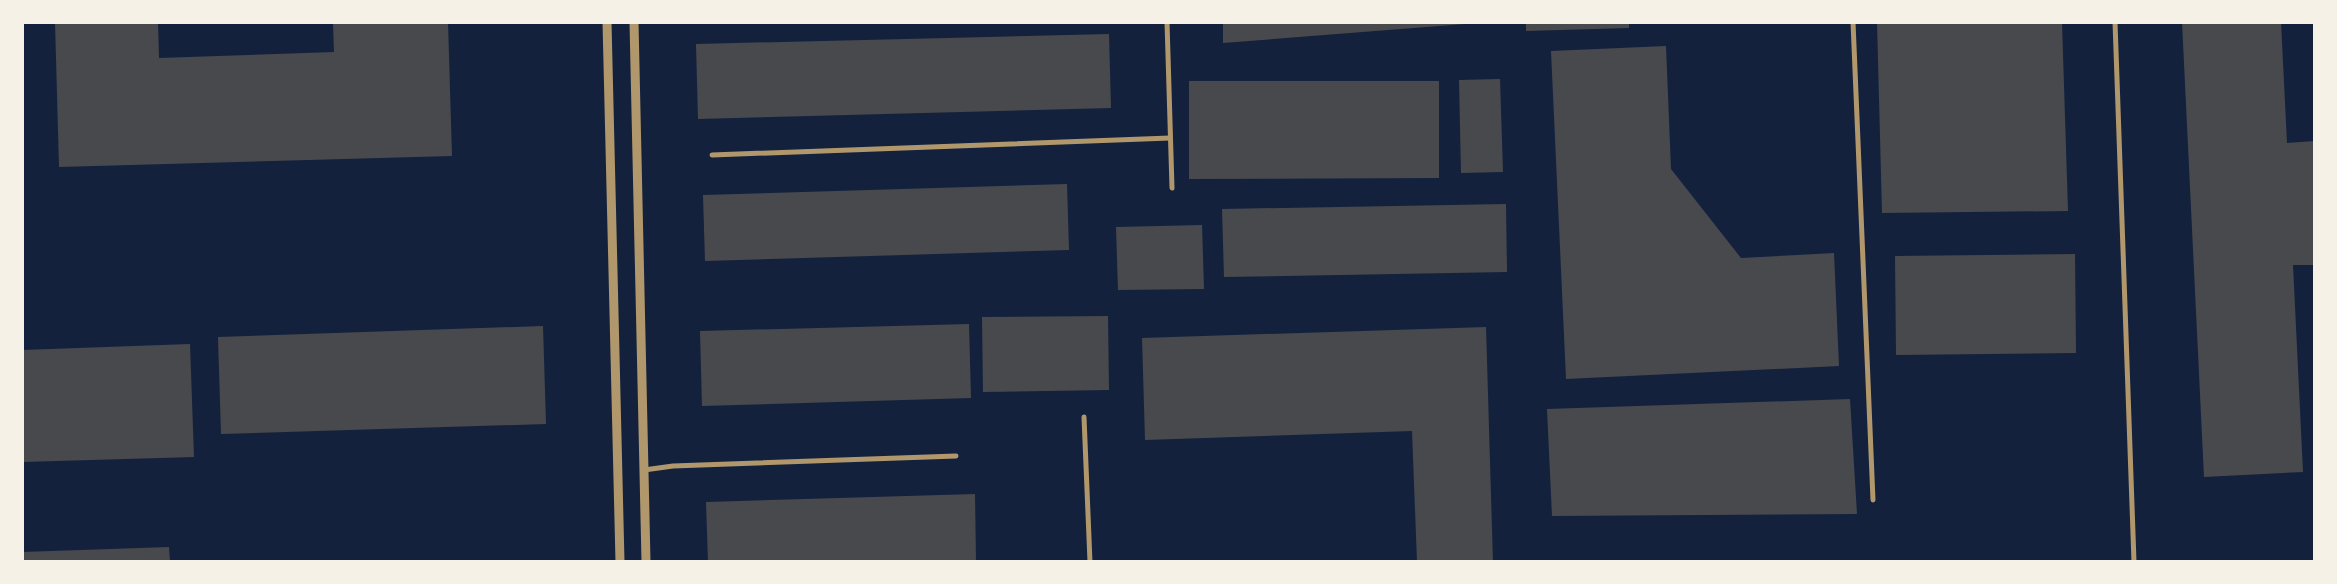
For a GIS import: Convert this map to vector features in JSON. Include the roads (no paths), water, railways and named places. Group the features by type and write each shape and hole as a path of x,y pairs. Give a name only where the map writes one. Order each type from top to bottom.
{"street":[{"path":"607,22 620,562"},
{"path":"634,22 646,562"},
{"path":"1167,22 1172,188"},
{"path":"1853,22 1873,500"},
{"path":"2115,22 2134,562"},
{"path":"712,155 1170,138"},
{"path":"1084,417 1090,562"},
{"path":"644,470 673,466 956,456"}]}
